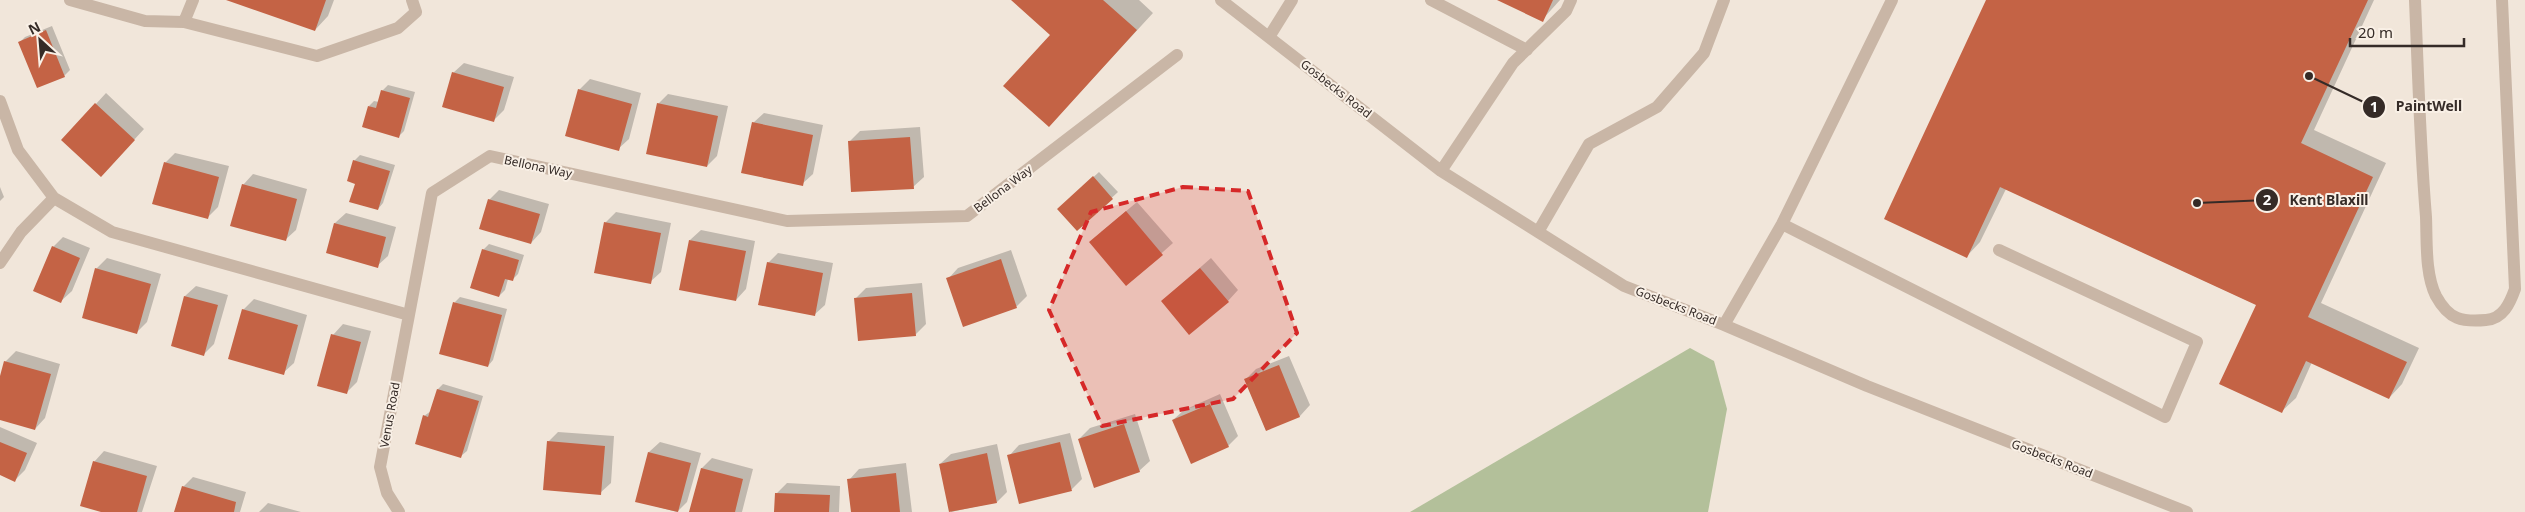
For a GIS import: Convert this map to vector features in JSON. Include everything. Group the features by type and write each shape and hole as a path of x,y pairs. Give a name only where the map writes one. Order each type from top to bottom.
{"street":[{"path":"70,0 145,22 184,22 317,56 398,28 416,12 412,0"},
{"path":"184,22 192,0"},
{"name":"Gosbecks Road","path":"1221,0 1441,171 1624,286 1724,325 1867,386 2187,512"},
{"path":"1269,37 1292,0"},
{"path":"1431,0 1528,50"},
{"path":"1441,171 1513,63 1566,11 1571,0"},
{"path":"1538,232 1589,144 1657,107 1704,53 1724,0"},
{"path":"1724,325 1782,224 1892,0"},
{"path":"2415,0 2420,133 2429,269 2436,294 2447,311 2464,321 2492,320 2508,307 2515,289 2502,0"},
{"name":"Bellona Way","path":"409,315 432,193 490,156 787,221 967,216 1177,55"},
{"path":"0,101 18,150 54,198 112,232 409,315"},
{"path":"0,263 21,232 54,198"},
{"path":"1782,224 2165,417 2197,342 1999,250"},
{"name":"Venus Road","path":"399,512 387,493 380,467 409,315"}],"highlighted area":[{"path":"1183,187 1248,191 1297,333 1233,399 1102,426 1049,310 1091,212"}],"green space":[{"path":"1690,348 1714,361 1727,409 1708,512 1410,512"}],"building":[{"path":"226,0 326,0 315,31"},
{"path":"1011,0 1103,0 1137,30 1049,127 1003,86 1050,35"},
{"path":"1497,0 1553,0 1543,22"},
{"path":"1986,0 2368,0 2301,143 2373,177 2308,317 2407,362 2389,399 2306,361 2282,413 2219,384 2256,305 2000,187 1967,258 1884,219"},
{"path":"46,30 65,77 37,88 18,42"},
{"path":"452,72 504,87 494,122 442,107"},
{"path":"578,89 632,104 619,151 565,136"},
{"path":"381,90 410,98 399,138 362,127 368,106 376,108"},
{"path":"95,103 135,140 101,177 61,140"},
{"path":"657,103 718,116 707,167 646,154"},
{"path":"752,122 813,135 803,186 741,173"},
{"path":"910,137 914,189 851,192 848,141"},
{"path":"353,160 390,171 378,210 349,202 355,184 347,181"},
{"path":"164,162 219,177 208,219 152,204"},
{"path":"1093,176 1113,199 1077,231 1057,209"},
{"path":"242,184 297,199 286,241 230,226"},
{"path":"488,199 540,214 531,244 479,229"},
{"path":"1126,211 1163,255 1126,286 1089,242"},
{"path":"604,222 661,233 651,284 594,273"},
{"path":"334,223 386,237 378,268 326,253"},
{"path":"689,240 746,251 736,301 679,290"},
{"path":"52,246 80,258 61,303 33,291"},
{"path":"482,249 519,260 513,281 505,279 499,297 470,288"},
{"path":"1001,259 1017,308 963,327 946,278"},
{"path":"767,262 823,273 815,316 758,305"},
{"path":"95,268 151,284 137,334 82,318"},
{"path":"1200,268 1229,302 1189,335 1161,301"},
{"path":"912,293 916,336 858,341 854,298"},
{"path":"184,296 218,305 204,356 171,346"},
{"path":"453,302 502,315 488,367 439,354"},
{"path":"242,309 298,325 284,375 228,359"},
{"path":"331,334 361,342 347,394 317,386"},
{"path":"4,361 51,374 35,430 0,420 0,376"},
{"path":"1279,365 1300,417 1266,431 1244,379"},
{"path":"437,389 479,401 461,458 415,444 423,415 428,417"},
{"path":"1210,404 1229,447 1191,464 1172,420"},
{"path":"1124,424 1140,472 1094,488 1078,439"},
{"path":"547,441 605,446 601,495 543,490"},
{"path":"0,442 27,453 15,482 0,475"},
{"path":"1060,442 1072,491 1019,504 1007,455"},
{"path":"648,452 691,463 678,512 635,502"},
{"path":"987,453 997,503 949,512 939,464"},
{"path":"93,461 147,476 137,512 101,512 80,506"},
{"path":"701,468 743,479 735,512 689,512"},
{"path":"896,473 900,512 851,512 847,479"},
{"path":"182,486 236,502 234,512 174,512"},
{"path":"775,493 830,495 829,512 774,512"}],"place":[{"name":"PaintWell","path":"2309,76"},
{"name":"Kent Blaxill","path":"2197,203"}]}
